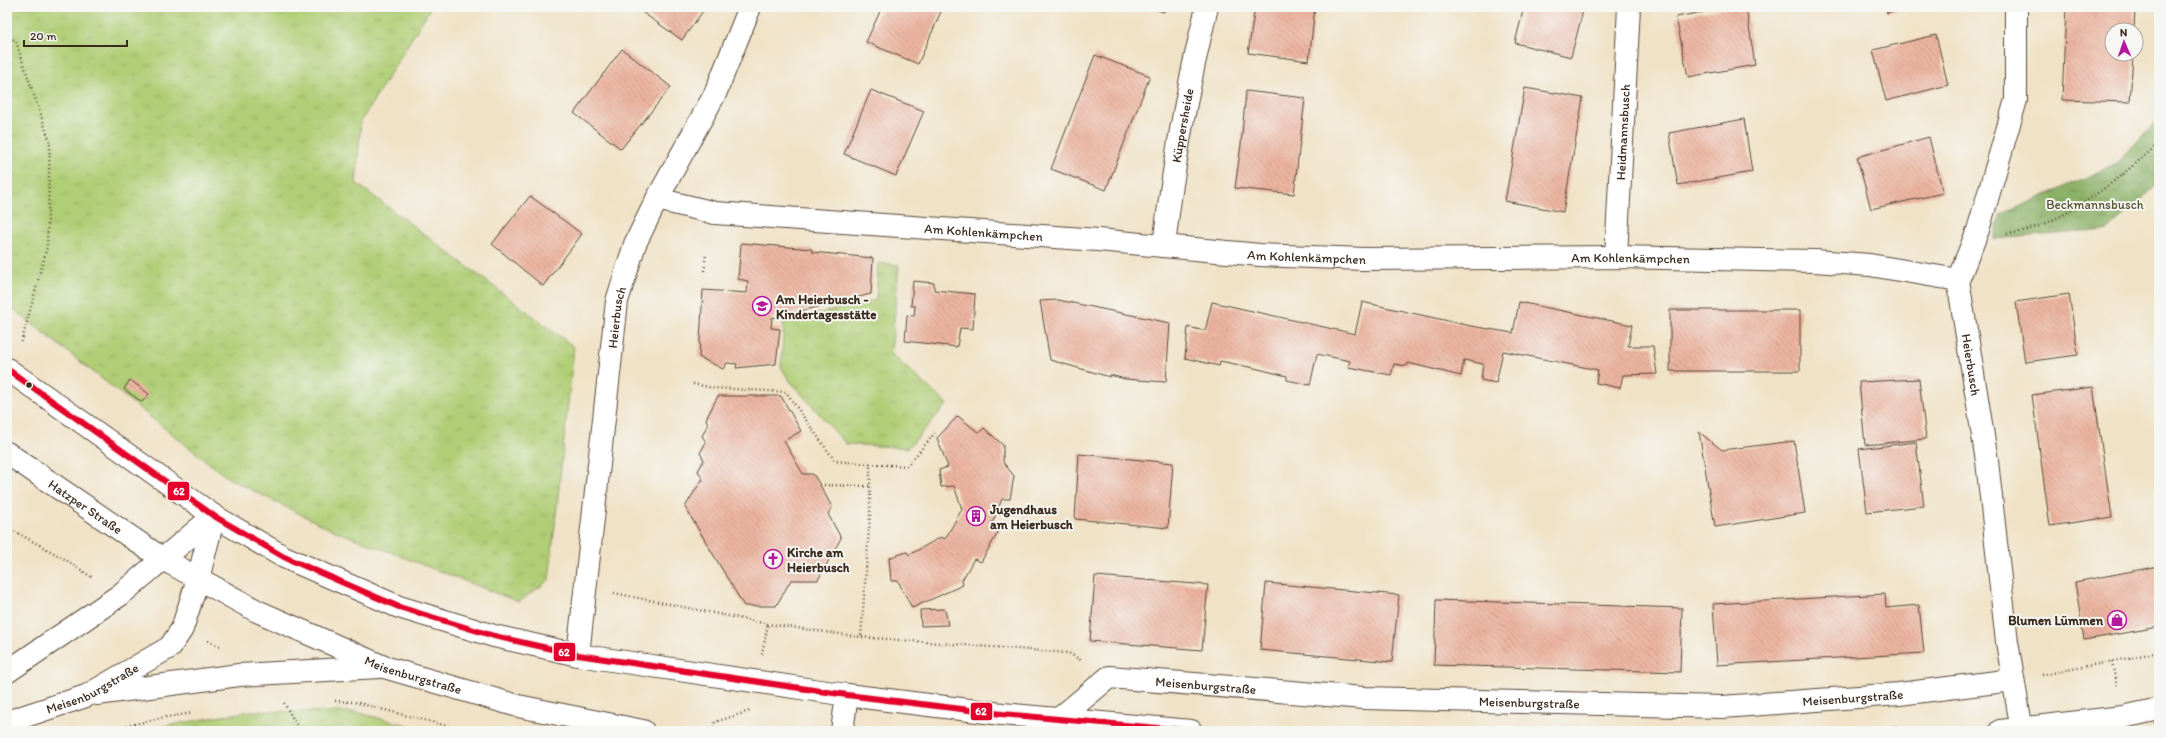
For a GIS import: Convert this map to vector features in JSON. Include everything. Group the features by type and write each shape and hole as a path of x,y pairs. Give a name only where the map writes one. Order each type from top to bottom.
{"street":[{"name":"Heierbusch","path":"578,655 617,301 634,244 657,198 715,94 750,7"},
{"name":"Küppersheide","path":"1164,246 1170,194 1207,7"},
{"name":"Heidmannsbusch","path":"1616,257 1628,7"},
{"path":"1958,280 1978,230 2016,100 2016,7"},
{"name":"Am Kohlenkämpchen","path":"657,198 714,213 1164,246 1260,255 1364,259 1616,257 1814,261 1870,265 1958,280"},
{"name":"Heierbusch","path":"1958,280 1987,461 2007,642 2013,680 2014,730"},
{"path":"10,372 214,516 284,557 399,607 494,636 578,655 847,695 1002,714 1060,718 1191,731"},
{"name":"Hatzper Straße","path":"7,453 163,559"},
{"path":"7,672 120,595 214,516"},
{"name":"Meisenburgstraße","path":"7,722 86,696 170,647 182,629 198,579 214,516"},
{"name":"Meisenburgstraße","path":"163,559 257,611 384,667 518,706 643,731"},
{"path":"86,696 239,675 384,667"},
{"name":"Meisenburgstraße","path":"1060,718 1109,677 1364,698 1722,707 1898,694 2013,680"},
{"path":"842,731 847,695"},
{"path":"2014,730 2123,717 2159,709"}],"path":[{"path":"7,34 16,42 50,142 48,247 10,372"},
{"path":"1978,230 2004,235 2024,232 2046,223 2085,201 2138,162 2159,143"},
{"path":"705,261 706,255"},
{"path":"704,271 705,265"},
{"path":"692,384 786,392 835,461 907,466 935,433"},
{"path":"861,637 870,516 870,464"},
{"path":"820,485 869,486"},
{"path":"7,530 12,530 63,558 99,582"},
{"path":"586,587 768,624 861,637 1069,653 1087,664"},
{"path":"763,649 768,624"},
{"path":"202,638 228,650"},
{"path":"2013,680 2101,665 2159,652"},
{"path":"289,699 282,699 300,731"},
{"path":"332,701 354,702 467,731"},
{"path":"713,731 715,722 750,711 752,706"},
{"path":"107,731 160,718 198,712"}],"green space":[{"path":"7,7 431,7 361,121 356,183 574,347 549,580 519,602 328,528 228,478 7,304"},
{"name":"Beckmannsbusch","path":"2159,118 2159,183 2108,230 1994,239 2000,215 2115,165"},
{"path":"878,263 899,265 891,354 947,404 908,448 846,444 790,381 781,367 784,322 876,300"},
{"path":"251,711 355,712 431,731 136,731"}],"building":[{"path":"642,7 706,7 682,40 639,10"},
{"path":"882,7 943,7 918,64 866,42"},
{"path":"1148,7 1165,7 1164,12"},
{"path":"1255,7 1315,7 1309,61 1248,53"},
{"path":"1524,7 1584,7 1571,57 1515,43"},
{"path":"1730,7 1746,7 1755,65 1688,77 1676,17"},
{"path":"1885,7 1908,7 1887,13"},
{"path":"2066,7 2135,7 2134,22 2104,22 2104,62 2132,62 2130,102 2062,100"},
{"path":"1936,35 1948,85 1886,101 1873,50"},
{"path":"622,49 671,87 621,149 574,113"},
{"path":"1095,55 1150,76 1106,190 1051,169"},
{"path":"1525,88 1583,98 1563,212 1505,201"},
{"path":"871,90 924,111 896,176 844,154"},
{"path":"1246,91 1305,98 1294,194 1235,188"},
{"path":"1744,119 1752,172 1678,185 1669,133"},
{"path":"1929,137 1943,193 1871,209 1857,157"},
{"path":"530,196 582,234 543,286 492,244"},
{"name":"Am Heierbusch - Kindertagesstätte","path":"741,243 812,249 812,252 873,258 871,294 772,318 771,328 780,329 776,364 736,368 737,364 727,363 723,369 699,357 703,290 747,293 748,281 738,279"},
{"path":"913,281 934,283 934,290 975,294 973,329 960,328 957,347 905,341 907,315 914,316 915,306 911,306"},
{"path":"2069,294 2078,355 2025,362 2016,302"},
{"path":"1058,300 1170,323 1166,382 1125,379 1110,375 1110,377 1050,360 1040,301"},
{"path":"1212,302 1355,334 1362,302 1471,326 1513,333 1519,302 1632,325 1628,346 1653,346 1657,374 1623,375 1620,388 1596,383 1598,370 1503,351 1496,383 1481,380 1483,364 1464,360 1461,376 1408,363 1407,366 1394,364 1391,375 1348,367 1350,361 1317,354 1310,385 1287,380 1287,376 1254,368 1220,361 1219,366 1185,358 1188,327 1205,331"},
{"path":"1670,310 1800,310 1800,371 1670,371"},
{"path":"1919,379 1926,439 1865,445 1859,382"},
{"path":"130,380 149,394 142,402 124,389"},
{"path":"2093,387 2112,517 2050,526 2032,395"},
{"name":"Kirche am Heierbusch","path":"718,396 781,396 801,431 784,441 803,474 813,474 820,485 832,507 828,514 841,538 818,580 791,580 776,606 744,606 685,507 703,480 698,471 704,460 700,453 706,442 702,436 708,424 706,419"},
{"name":"Jugendhaus am Heierbusch","path":"958,416 979,433 984,428 1003,445 1003,462 1014,476 1010,499 1002,499 992,524 1000,529 981,562 974,559 962,580 963,585 912,608 898,581 891,581 889,558 907,552 909,555 941,537 945,539 962,509 954,486 941,487 939,470 948,467 937,438"},
{"path":"1699,432 1722,450 1794,441 1805,513 1715,527"},
{"path":"1916,442 1924,506 1867,512 1859,449"},
{"path":"1079,454 1173,463 1168,528 1075,519"},
{"path":"2159,566 2159,627 2084,640 2075,582"},
{"path":"1095,576 1208,585 1202,650 1090,641"},
{"path":"1266,583 1399,595 1392,662 1260,650"},
{"path":"1885,594 1886,608 1919,605 1924,653 1717,665 1713,604"},
{"path":"1436,600 1682,608 1680,672 1434,665"},
{"path":"945,609 948,625 921,626 920,610"}],"transit line":[{"name":"62","path":"7,369 214,516 284,557 399,607 494,636 578,655 847,695 1002,714 1191,731"}],"place":[{"name":"Am Heierbusch - Kindertagesstätte","path":"762,306"},
{"name":"Jugendhaus am Heierbusch","path":"976,516"},
{"name":"Kirche am Heierbusch","path":"773,559"},
{"name":"Blumen Lümmen","path":"2117,620"}]}
